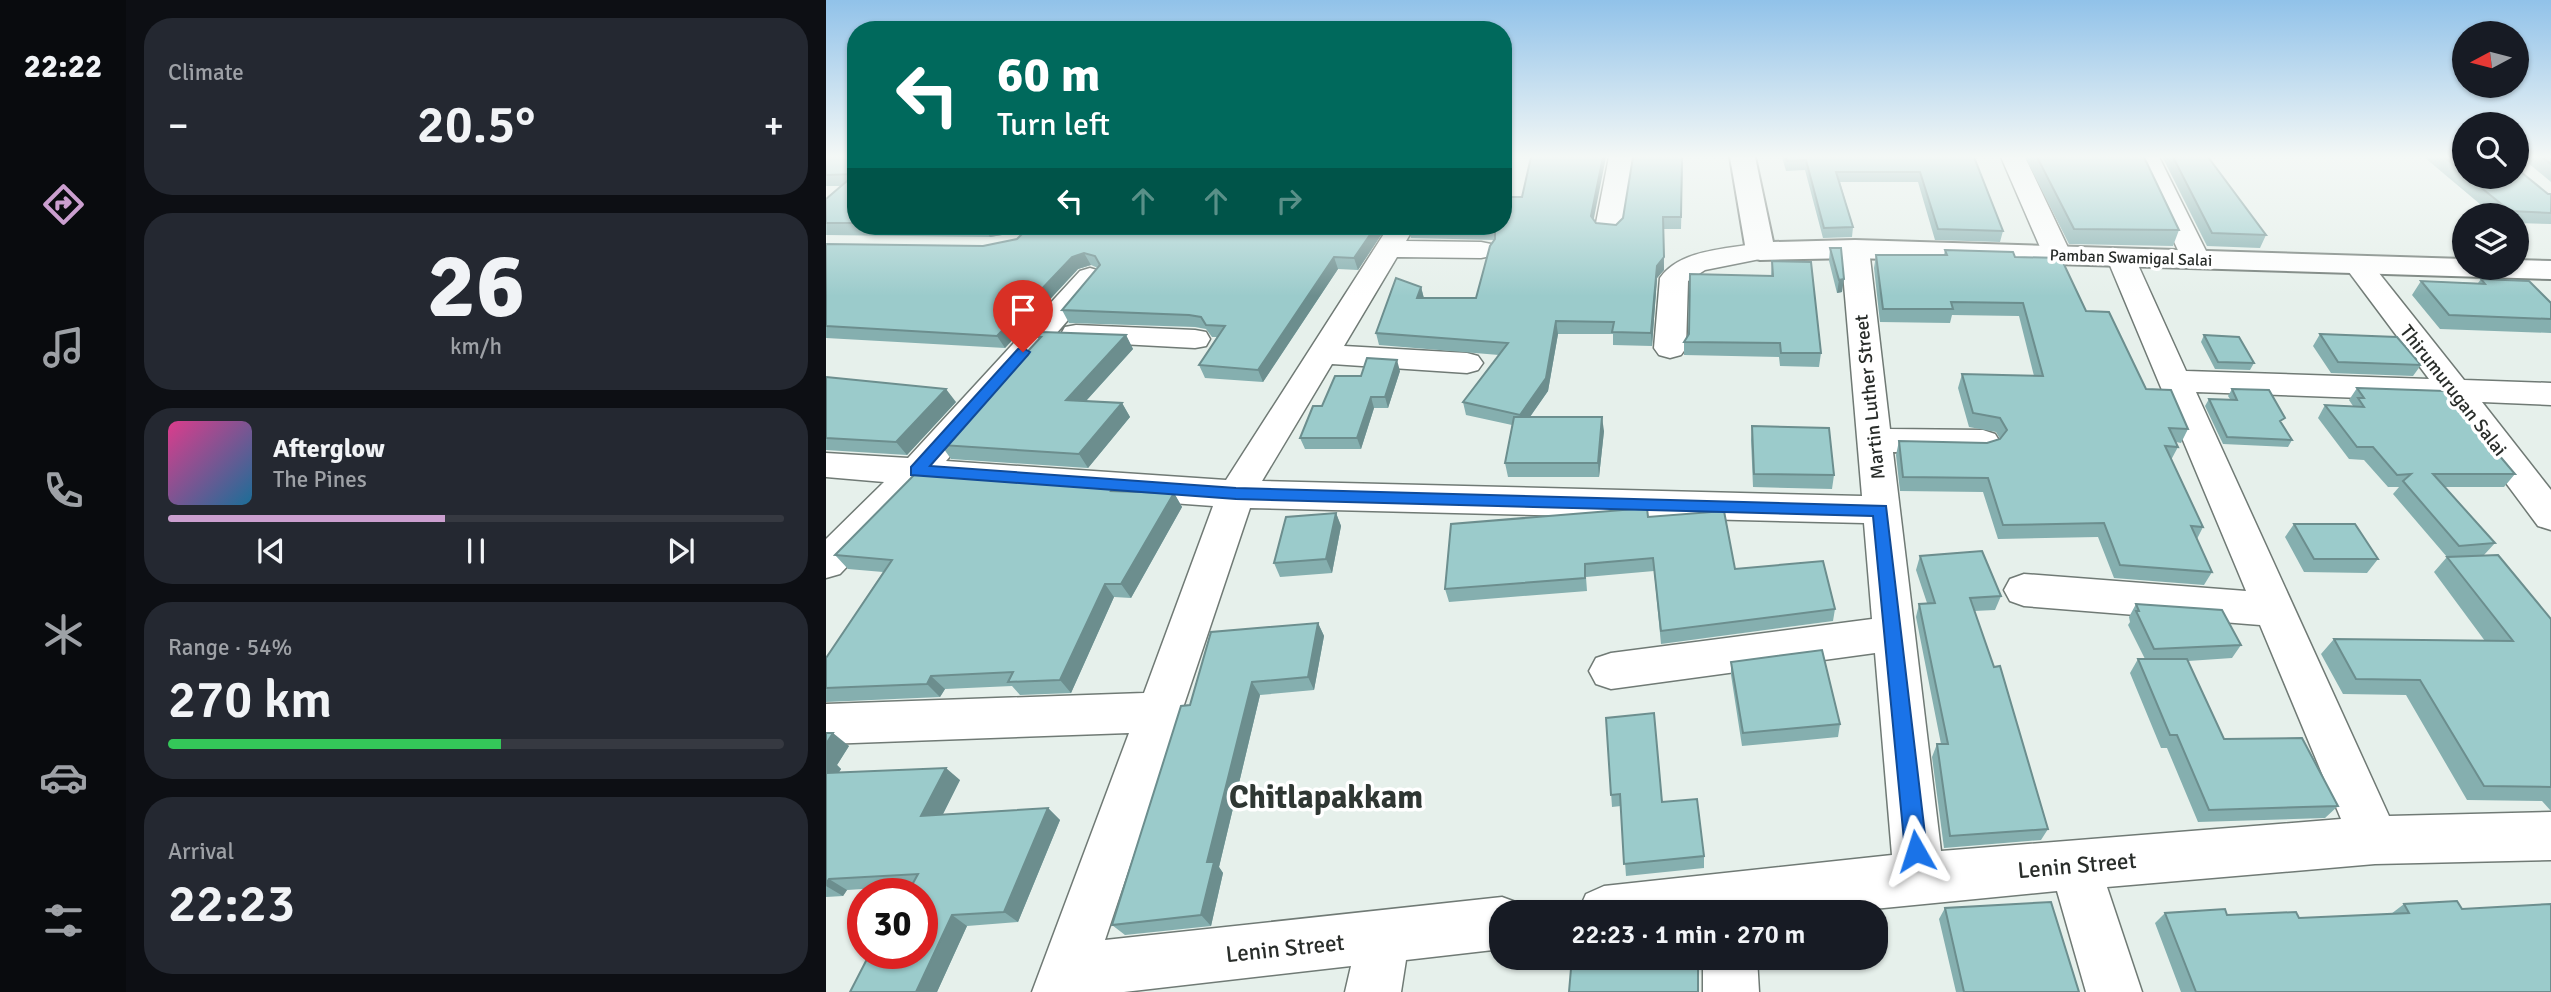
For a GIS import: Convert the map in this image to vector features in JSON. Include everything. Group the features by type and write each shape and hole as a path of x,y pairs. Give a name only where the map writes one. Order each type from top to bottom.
{"street":[{"path":"1608,228 1613,203"},
{"path":"1670,348 1674,278 1696,263 1760,251 1751,203"},
{"path":"2034,203 2057,254"},
{"path":"2169,203 2196,259"},
{"path":"1065,982 1236,494 1395,237 1481,250"},
{"name":"Pamban Swamigal Salai","path":"1760,251 1854,249 2452,268"},
{"name":"Martin Luther Street","path":"1854,249 1919,878"},
{"path":"2120,256 2375,840"},
{"name":"Thirumurugan Salai","path":"2357,264 2551,516"},
{"path":"2529,269 2551,270"},
{"path":"826,564 917,471 1090,277"},
{"path":"1040,333 1195,339"},
{"path":"1323,354 1467,363"},
{"path":"2174,381 2551,394"},
{"path":"1874,440 1983,442"},
{"path":"826,466 1236,494 1881,510"},
{"path":"2024,590 2274,610"},
{"path":"1611,671 1893,633"},
{"path":"826,724 1160,712"},
{"name":"Lenin Street","path":"1763,900 1919,878 2375,840 2551,836"},
{"path":"2075,865 2114,992"},
{"name":"Lenin Street","path":"1065,982 1489,925"},
{"path":"1373,992 1383,937"},
{"path":"1730,970 1731,992"}],"building":[{"path":"826,203 847,203 847,223 826,223"},
{"path":"1512,203 1594,203 1591,216 1596,223 1616,225 1623,218 1625,203 1681,203 1681,217 1663,217 1664,257 1657,266 1651,333 1612,332 1614,322 1556,321 1546,378 1520,415 1463,402 1508,343 1376,333 1396,278 1421,287 1417,298 1476,298 1490,246 1495,235 1512,235"},
{"path":"1817,203 1846,203 1853,227 1824,228"},
{"path":"1930,203 1992,203 2003,231 1938,229"},
{"path":"2061,203 2166,203 2179,230 2074,229"},
{"path":"2197,203 2242,203 2266,235 2212,233"},
{"path":"2529,203 2551,203 2551,213 2529,212"},
{"path":"1021,235 1370,235 1354,258 1334,257 1258,370 1199,365 1225,326 1206,325 1201,317 1062,310 1100,265 1095,256 1084,253 1072,257 997,336 826,326 826,244 983,246 1017,239"},
{"path":"1830,248 1841,248 1844,279 1839,280"},
{"path":"1945,250 2013,252 2015,257 2061,258 2086,311 2109,312 2146,389 2171,390 2188,429 2169,428 2178,447 2165,446 2203,527 2191,526 2212,572 2120,565 2104,523 2003,525 1988,478 1903,477 1899,441 1987,443 2000,439 2007,430 2000,418 1973,413 1962,374 2043,376 2023,303 1951,302 1953,309 1883,309 1876,255 1947,255"},
{"path":"1772,261 1811,262 1821,353 1781,353 1780,343 1684,342 1689,334 1690,274 1773,276"},
{"path":"2482,280 2529,281 2551,303 2551,319 2449,315 2421,281 2485,284"},
{"path":"1042,332 1126,335 1066,400 1122,403 1079,454 941,445 1041,337 1038,337"},
{"path":"2320,334 2397,337 2421,365 2338,362"},
{"path":"2204,335 2239,337 2254,363 2218,362"},
{"path":"1367,358 1397,360 1385,397 1371,397 1357,438 1300,438 1313,406 1322,406 1335,376 1361,376"},
{"path":"826,377 946,389 896,442 826,438"},
{"path":"2357,388 2445,391 2515,474 2433,474 2495,543 2459,546 2403,481 2411,474 2397,475 2373,447 2357,447 2325,405 2364,407 2358,398 2364,398"},
{"path":"2232,389 2269,390 2285,418 2280,421 2292,440 2227,437 2209,399 2237,400"},
{"path":"1514,417 1602,417 1598,463 1505,463"},
{"path":"1752,426 1829,428 1834,475 1754,474"},
{"path":"915,474 1113,488 1111,491 1174,493 1121,584 1105,584 1060,680 1008,682 1013,672 931,676 927,684 826,688 826,658 892,560 835,555"},
{"path":"1647,508 1648,517 1724,511 1735,569 1823,561 1835,609 1661,631 1653,558 1585,564 1585,578 1445,589 1451,524"},
{"path":"1336,513 1326,559 1274,563 1286,517"},
{"path":"2294,524 2355,524 2378,559 2314,559"},
{"path":"1982,551 2001,596 1970,598 1994,667 2000,666 2048,829 1950,836 1937,744 1948,744 1919,604 1935,603 1920,556"},
{"path":"2498,555 2551,619 2551,787 2484,786 2420,680 2356,679 2334,639 2513,641 2447,557"},
{"path":"2136,604 2222,610 2241,645 2154,649 2136,611 2139,611"},
{"path":"1318,623 1308,677 1252,682 1207,862 1214,862 1201,915 1112,925 1181,706 1190,705 1211,632"},
{"path":"1822,650 1840,724 1743,733 1731,662"},
{"path":"2138,659 2187,659 2224,739 2302,738 2338,806 2209,810 2177,735 2170,735"},
{"path":"1654,713 1662,802 1697,799 1704,856 1624,864 1620,794 1611,795 1606,718"},
{"path":"826,733 833,733 826,744"},
{"path":"946,768 921,816 1048,808 1004,912 952,915 938,945 938,878 916,878 918,874 829,879 826,884 826,773"},
{"path":"2457,901 2462,909 2551,904 2551,992 2196,992 2165,913 2225,909 2227,915 2296,912 2299,918 2409,913 2404,904"},
{"path":"2051,902 2079,992 1964,992 1945,908"},
{"path":"862,969 927,969 916,992 850,992"},
{"path":"1571,970 1698,970 1698,992 1569,992"}],"district":[{"name":"Chitlapakkam","path":"1326,797"}],"route":[{"path":"1023,352 917,471 1236,494 1881,510 1916,851"}]}
